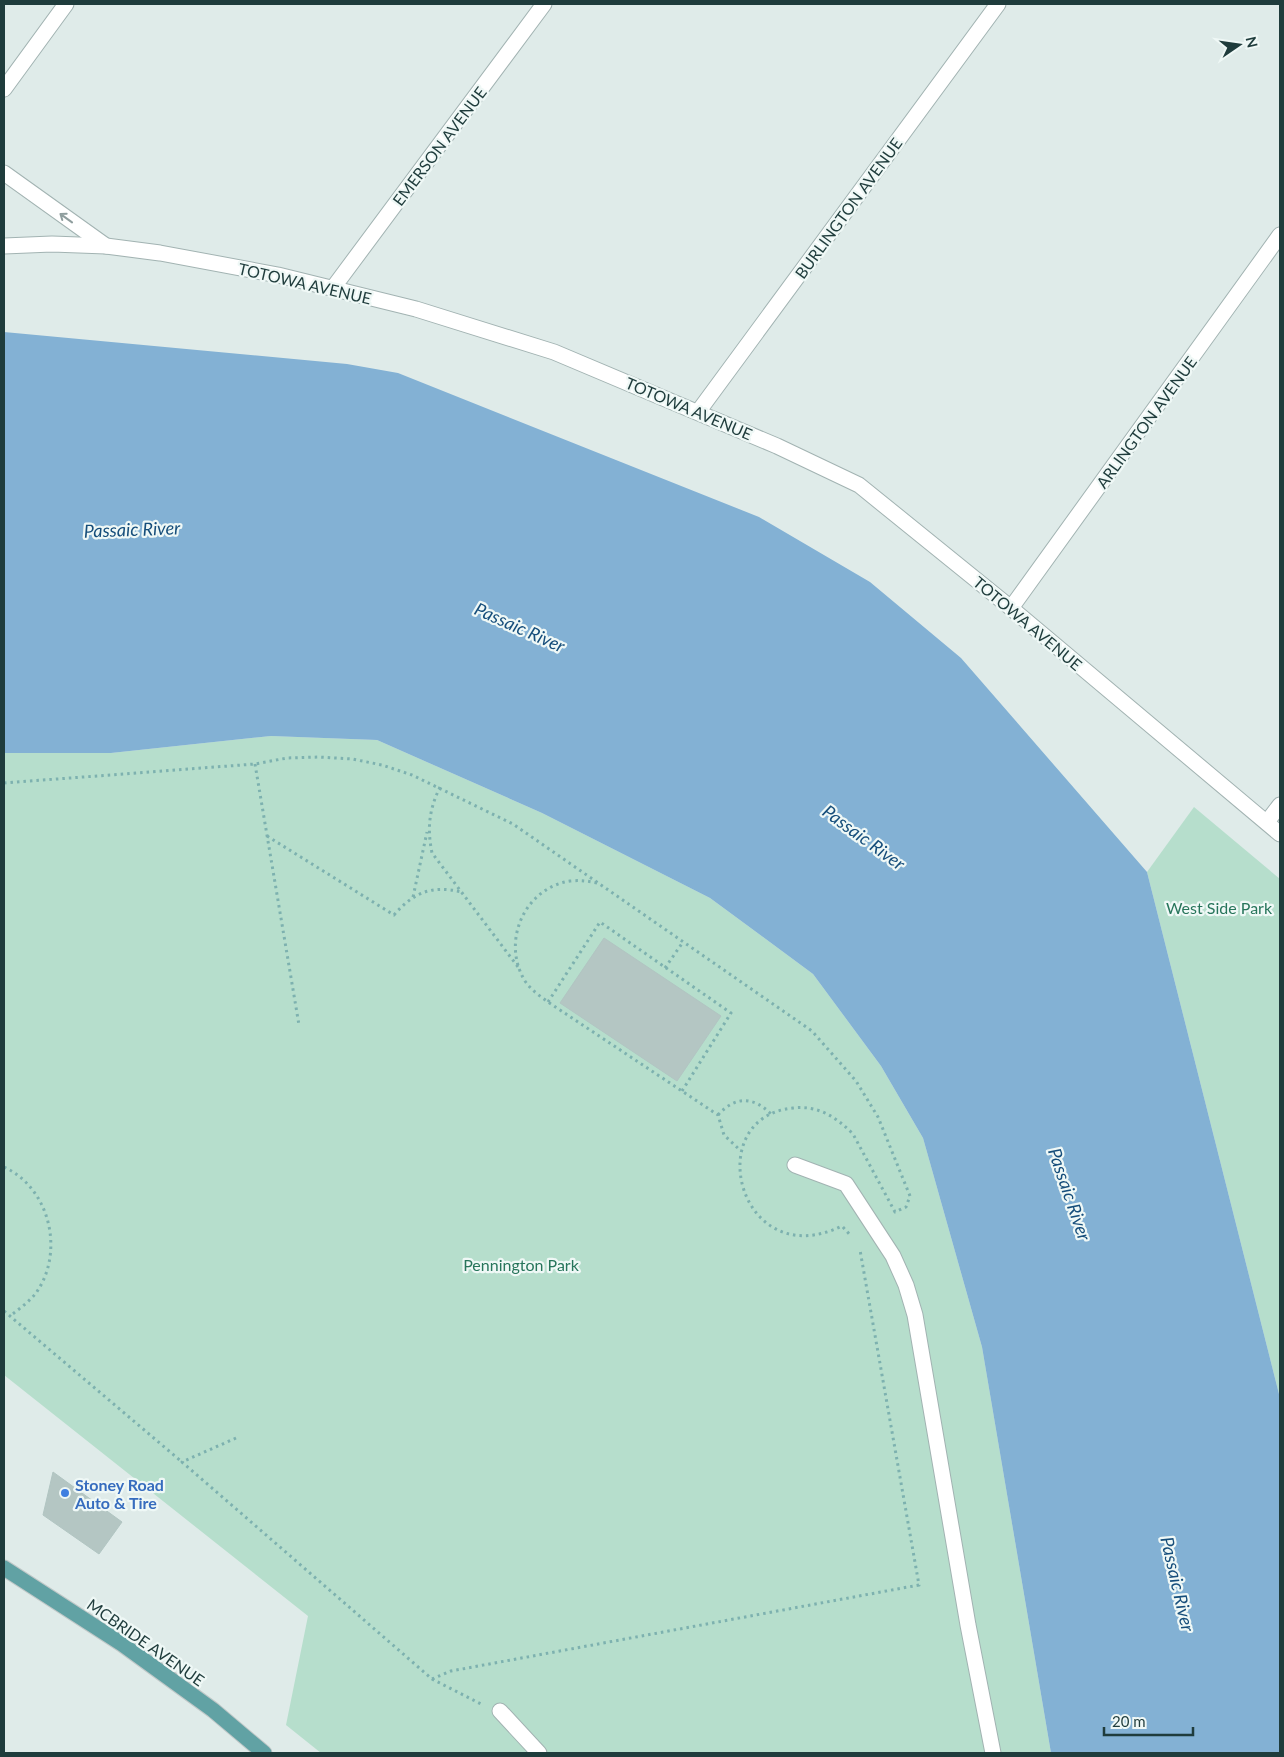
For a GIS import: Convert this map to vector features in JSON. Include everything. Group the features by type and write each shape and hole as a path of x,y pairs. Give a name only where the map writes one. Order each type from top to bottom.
{"main road":[{"name":"MCBRIDE AVENUE","path":"4,1568 122,1644 213,1710 264,1753"}],"street":[{"path":"4,89 66,4"},
{"name":"EMERSON AVENUE","path":"333,288 544,4"},
{"name":"BURLINGTON AVENUE","path":"698,412 998,4"},
{"name":"TOTOWA AVENUE","path":"4,173 106,246 160,253 268,273 416,308 554,352 777,446 859,485 1011,608 1280,834"},
{"name":"ARLINGTON AVENUE","path":"1011,608 1280,235"},
{"path":"4,246 52,244 106,246"},
{"path":"1267,822 1280,805"},
{"path":"795,1165 846,1184 893,1256 906,1285 915,1315 966,1616 993,1753"},
{"path":"500,1711 539,1753"}],"path":[{"path":"4,783 255,764 287,758 320,757 352,759 397,770 440,787 513,824 812,1031 856,1081 878,1117 910,1196 906,1207 895,1212 853,1134 830,1115 816,1109 801,1107 786,1109 771,1114 758,1122 748,1135 742,1151 739,1168 741,1185 748,1201 757,1215 769,1225 783,1232 798,1236 813,1236 842,1226 860,1249 919,1585 461,1669 432,1679"},
{"path":"255,764 299,1025"},
{"path":"413,897 428,828 429,815 440,787"},
{"path":"428,828 432,853 536,994 718,1116 724,1135 742,1151"},
{"path":"267,836 394,915 413,897 424,892 437,889 450,889 462,892"},
{"path":"519,969 515,940 524,912 532,901 543,891 570,881 599,883"},
{"path":"548,1002 600,922 732,1013 682,1092"},
{"path":"665,968 682,942"},
{"path":"718,1116 724,1108 743,1100 759,1103 771,1114"},
{"path":"4,1168 23,1180 35,1193 50,1225 52,1243 50,1261 36,1293 24,1306 10,1316"},
{"path":"4,1311 182,1462 432,1679 480,1704 500,1711"},
{"path":"182,1462 236,1438"}],"green space":[{"name":"Pennington Park","path":"271,736 377,740 542,813 710,898 813,974 881,1066 923,1138 982,1347 1051,1753 321,1753 286,1725 308,1616 4,1375 4,753 111,753"},
{"name":"West Side Park","path":"1194,807 1280,879 1280,1398 1147,872"}],"water":[{"name":"Passaic River","path":"4,332 347,364 398,373 759,517 870,582 961,658 1147,872 1280,1398 1280,1753 1051,1753 982,1347 923,1138 881,1066 813,974 710,898 542,813 377,740 271,736 111,753 4,753"}],"building":[{"path":"604,938 721,1016 677,1081 560,1003"},
{"name":"Stoney Road Auto & Tire","path":"53,1472 122,1522 99,1554 43,1515"}],"place":[{"name":"Stoney Road Auto & Tire","path":"65,1493"}]}
